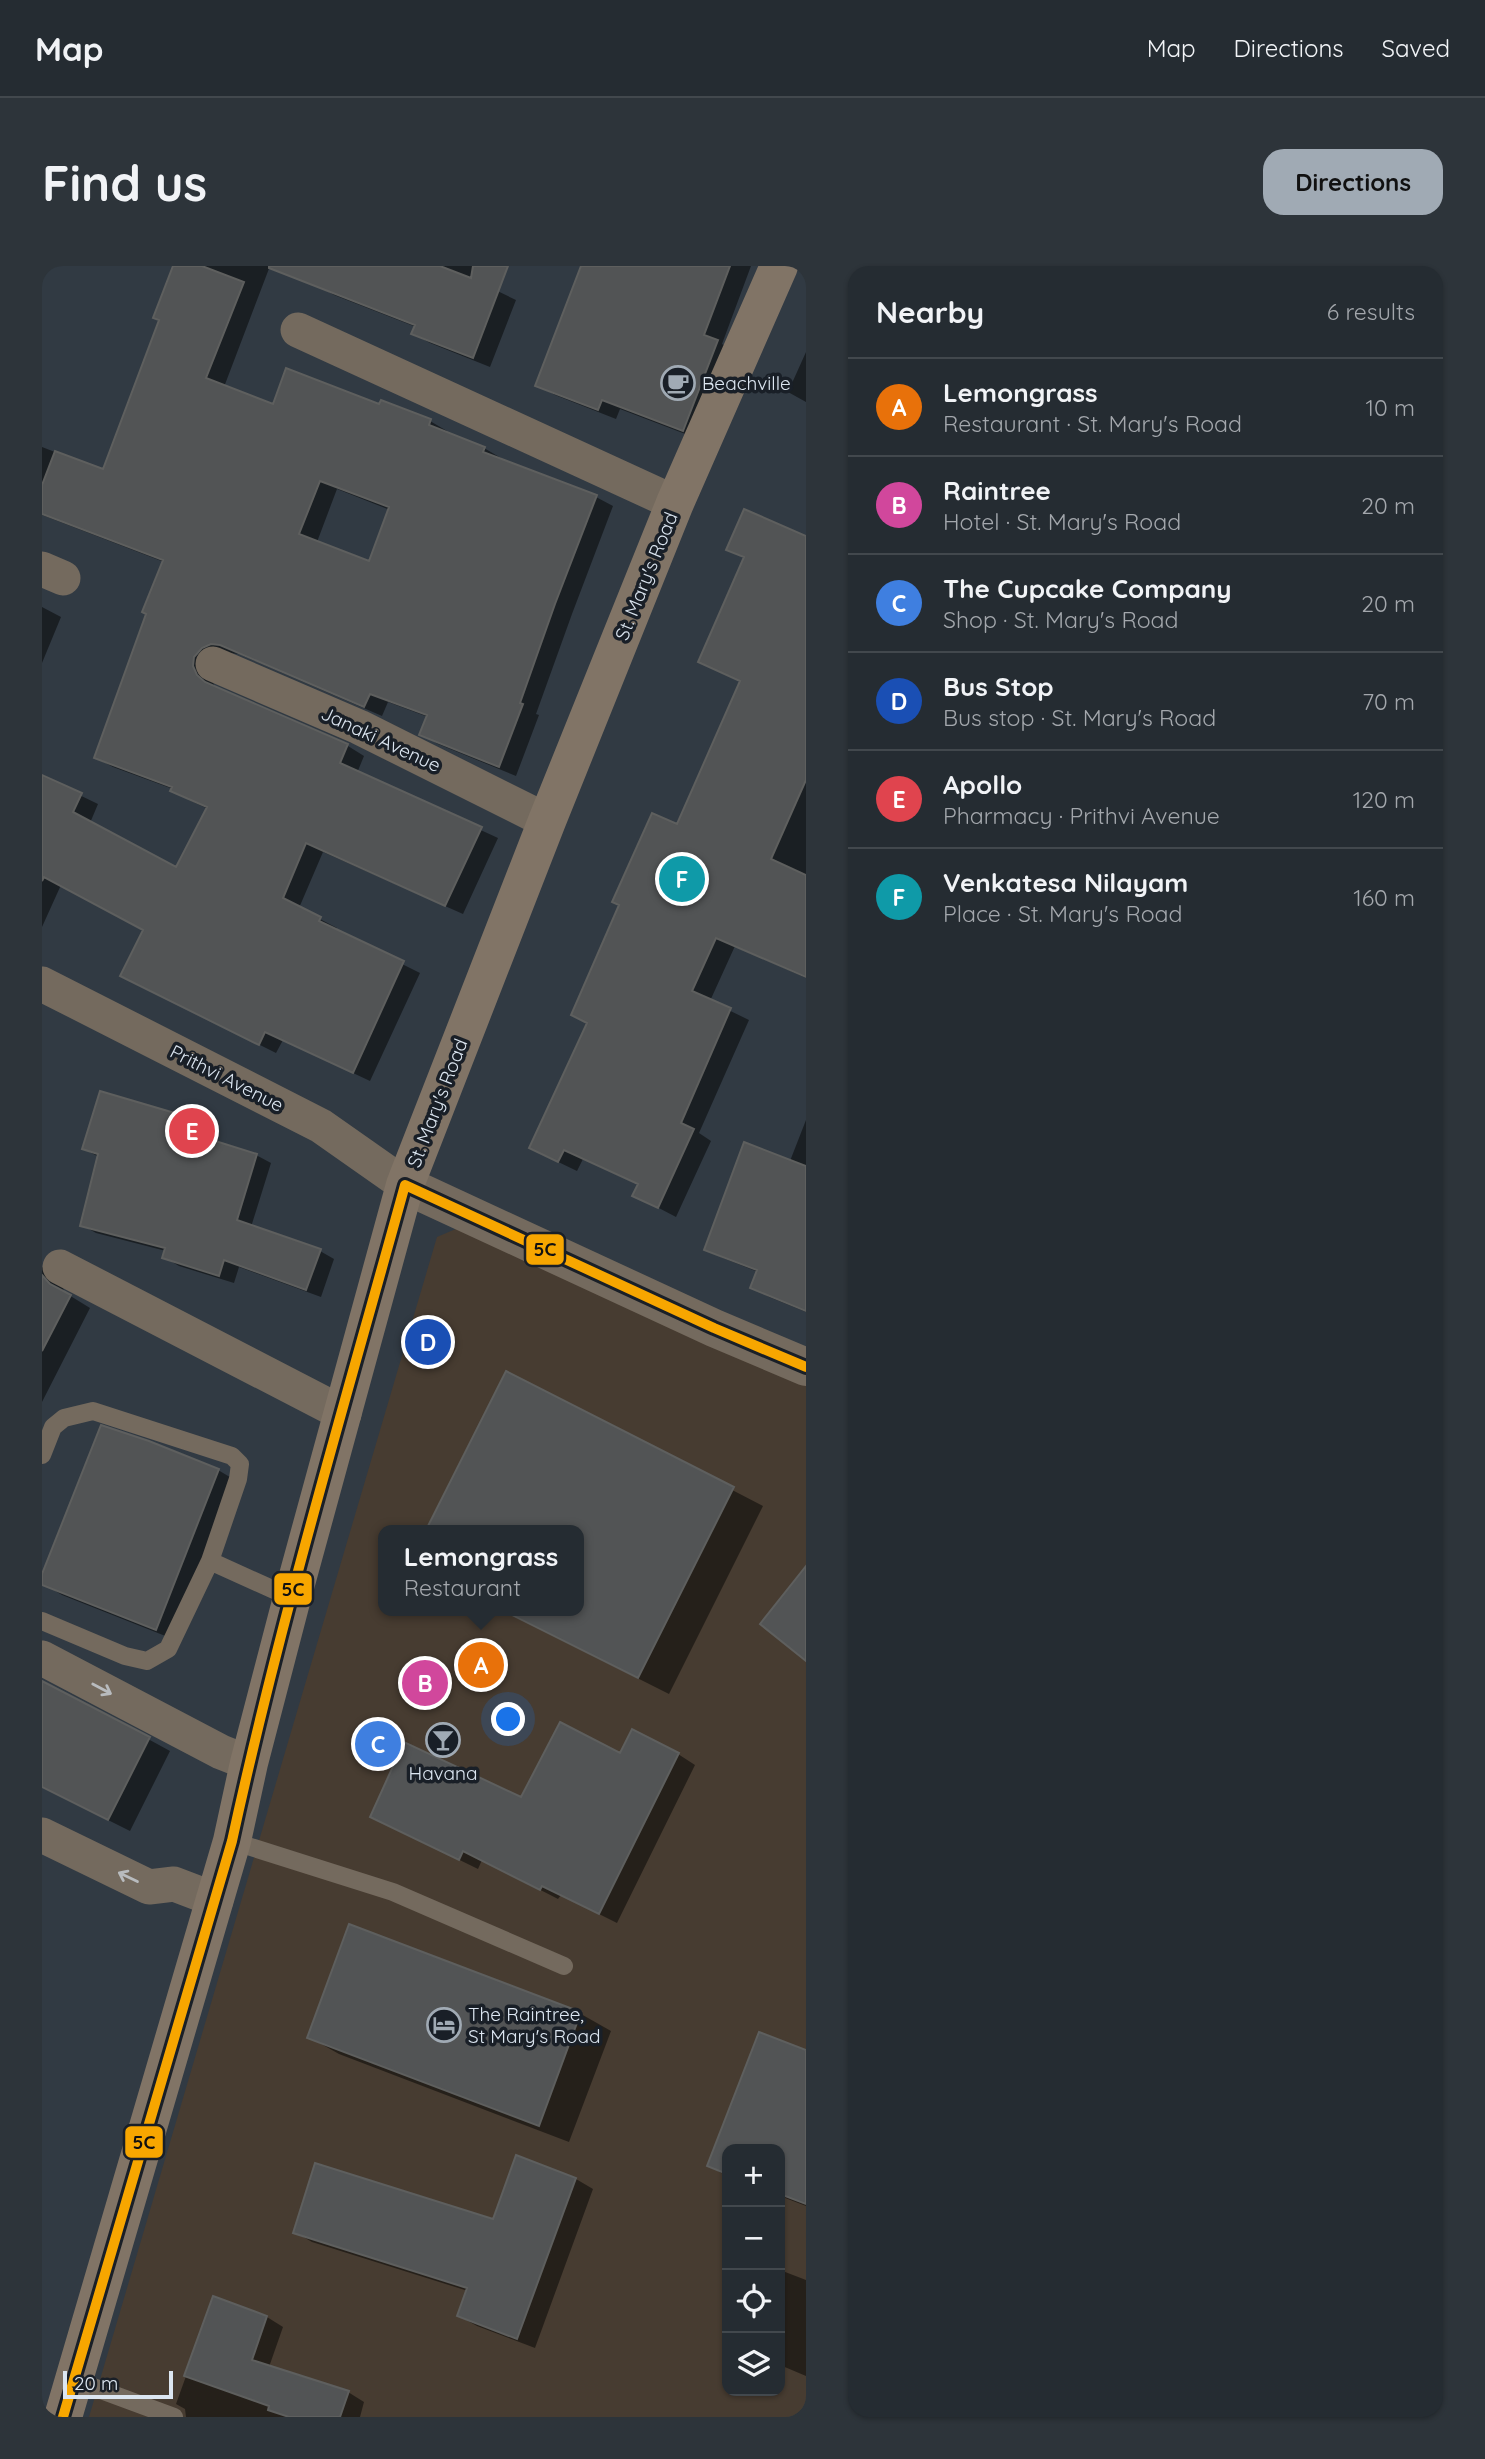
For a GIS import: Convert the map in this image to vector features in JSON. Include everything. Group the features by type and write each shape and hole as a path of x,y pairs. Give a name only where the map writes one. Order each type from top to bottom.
{"main road":[{"name":"St. Mary's Road","path":"63,2417 216,1900 292,1598 405,1185 675,503 779,266"}],"street":[{"path":"298,330 675,503"},
{"name":"Janaki Avenue","path":"213,664 359,727 547,821"},
{"name":"Prithvi Avenue","path":"42,984 321,1126 405,1185"},
{"path":"405,1185 714,1328 806,1367"},
{"path":"60,1267 344,1414"},
{"path":"42,1658 221,1752 249,1763"},
{"path":"42,1835 149,1887 174,1884 216,1900"}],"lane":[{"path":"42,1455 53,1427 64,1418 93,1411 232,1456 240,1464 238,1479 210,1561 168,1649 147,1661 125,1656 42,1620"},
{"path":"210,1561 292,1598"},
{"path":"232,1841 393,1892 564,1966"},
{"path":"74,2380 174,2417"}],"shaded area":[{"path":"465,1225 806,1377 806,2417 89,2417 437,1237"}],"building":[{"path":"173,266 202,266 244,282 206,378 273,404 286,368 379,404 381,400 431,419 429,425 485,447 483,452 597,495 555,604 520,703 523,704 499,767 419,735 427,715 370,694 364,707 220,645 211,644 202,648 194,657 193,666 197,675 205,682 348,744 340,763 482,827 445,906 306,843 283,898 321,917 319,921 404,961 353,1073 265,1032 259,1045 120,976 143,930 44,877 42,881 42,775 82,793 73,812 176,867 207,807 170,791 172,787 94,758 146,614 142,612 163,560 42,514 42,485 55,451 103,469 159,320 153,318","holes":["320,481 389,507 369,561 299,534"]},
{"path":"269,266 440,266 471,278 473,266 508,266 473,358 411,334 415,325"},
{"path":"581,266 730,266 704,335 718,340 683,431 602,400 598,410 535,386"},
{"path":"744,509 806,536 806,780 771,859 806,875 806,977 716,938 692,991 731,1008 681,1123 694,1129 658,1208 632,1196 638,1184 564,1150 558,1162 529,1148 587,1023 571,1015 619,905 612,902 652,813 677,824 740,681 698,662 744,557 726,550"},
{"path":"100,1091 178,1114 174,1128 257,1154 237,1220 321,1249 306,1290 224,1260 219,1276 162,1258 165,1248 80,1226 98,1154 82,1149"},
{"path":"744,1142 806,1166 806,1311 750,1288 757,1270 704,1250"},
{"path":"42,1275 50,1284 71,1295 42,1351"},
{"path":"506,1371 734,1487 638,1678 514,1616 584,1616 584,1525 429,1525"},
{"path":"101,1425 219,1469 156,1630 42,1585 42,1574"},
{"path":"806,1566 806,1661 760,1624"},
{"path":"42,1681 150,1737 108,1820 42,1787"},
{"path":"560,1722 620,1753 632,1729 679,1753 599,1914 542,1886 540,1890 463,1851 459,1860 370,1817 404,1742 521,1797"},
{"name":"The Raintree, St Mary's Road","path":"349,1924 581,2012 539,2126 307,2038"},
{"path":"759,2032 806,2050 806,2204 785,2196 785,2144 722,2144 722,2172 707,2166"},
{"path":"516,2155 576,2178 517,2339 457,2316 467,2288 293,2233 315,2163 493,2219"},
{"path":"213,2296 267,2316 252,2360 349,2391 340,2417 289,2417 268,2410 269,2406 184,2376"}],"transit line":[{"name":"5C","path":"63,2417 232,1841 292,1594 405,1185 714,1328 806,1367"}],"place":[{"name":"Beachville","path":"678,383"},
{"name":"Venkatesa Nilayam","path":"682,879"},
{"name":"Apollo","path":"192,1131"},
{"name":"Bus Stop","path":"428,1342"},
{"name":"Lemongrass","path":"481,1665"},
{"name":"Raintree","path":"425,1683"},
{"name":"Havana","path":"443,1740"},
{"name":"The Cupcake Company","path":"378,1744"},
{"name":"The Raintree, St Mary's Road","path":"444,2025"}]}
